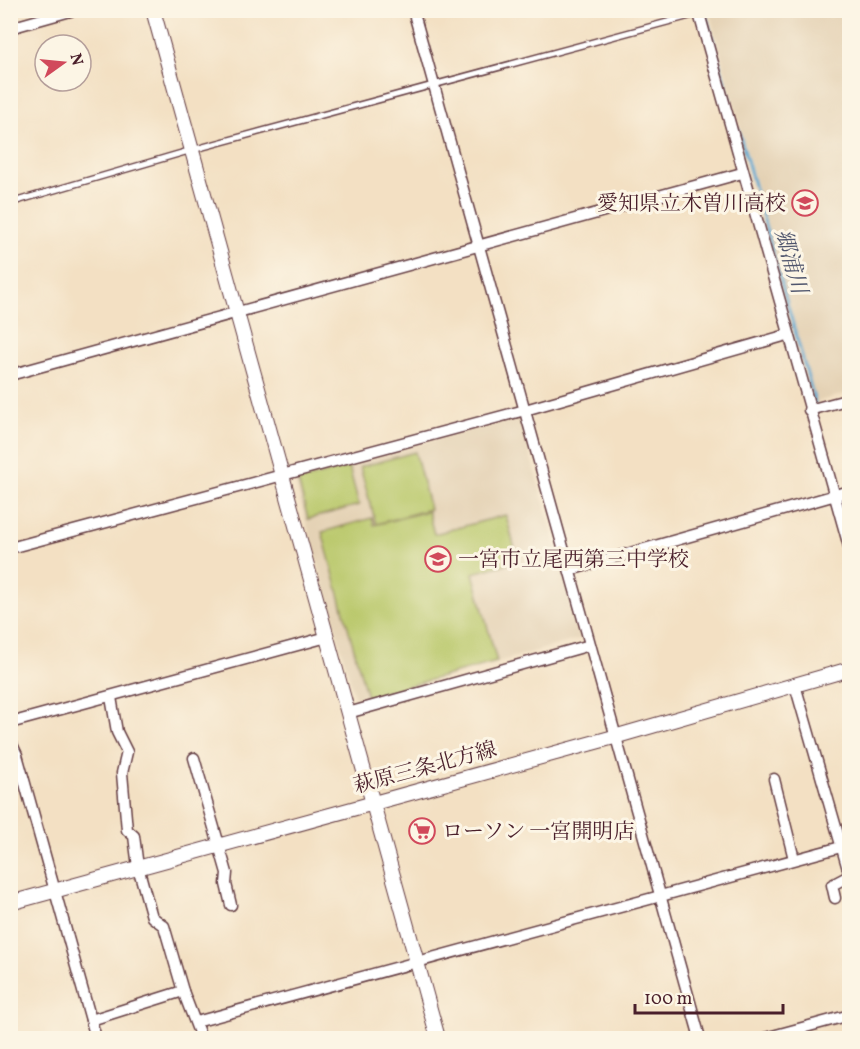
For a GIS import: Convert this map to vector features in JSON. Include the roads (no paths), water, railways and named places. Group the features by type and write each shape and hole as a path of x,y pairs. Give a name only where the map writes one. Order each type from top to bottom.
{"street":[{"path":"10,28 74,10"},
{"path":"153,10 438,1038"},
{"path":"413,10 570,570 614,737 700,1038"},
{"path":"698,12 849,550"},
{"path":"10,375 742,173"},
{"path":"10,548 282,477 787,335"},
{"path":"809,410 849,399"},
{"path":"570,570 849,491"},
{"path":"10,723 327,637"},
{"path":"348,713 590,645"},
{"name":"萩原三条北方線","path":"10,903 614,737 849,669"},
{"path":"795,685 849,876 832,885 835,898"},
{"path":"111,697 117,732 127,752 122,772 127,830 134,836 138,867 152,917 164,926 183,991 201,1038"},
{"path":"10,740 56,891 96,1038"},
{"path":"194,759 219,846 231,905"},
{"path":"774,779 794,859"},
{"path":"196,1022 841,847"},
{"path":"91,1020 183,991"},
{"path":"765,1038 849,1015"}],"lane":[{"path":"10,203 192,150 434,87 698,12 712,10"}],"waterway":[{"name":"郷浦川","path":"706,16 730,100"},
{"name":"郷浦川","path":"738,128 815,403"},
{"name":"郷浦川","path":"841,500 846,515"}],"place":[{"name":"愛知県立木曽川高校","path":"805,203"},
{"name":"一宮市立尾西第三中学校","path":"438,559"},
{"name":"ローソン 一宮開明店","path":"422,831"}]}
